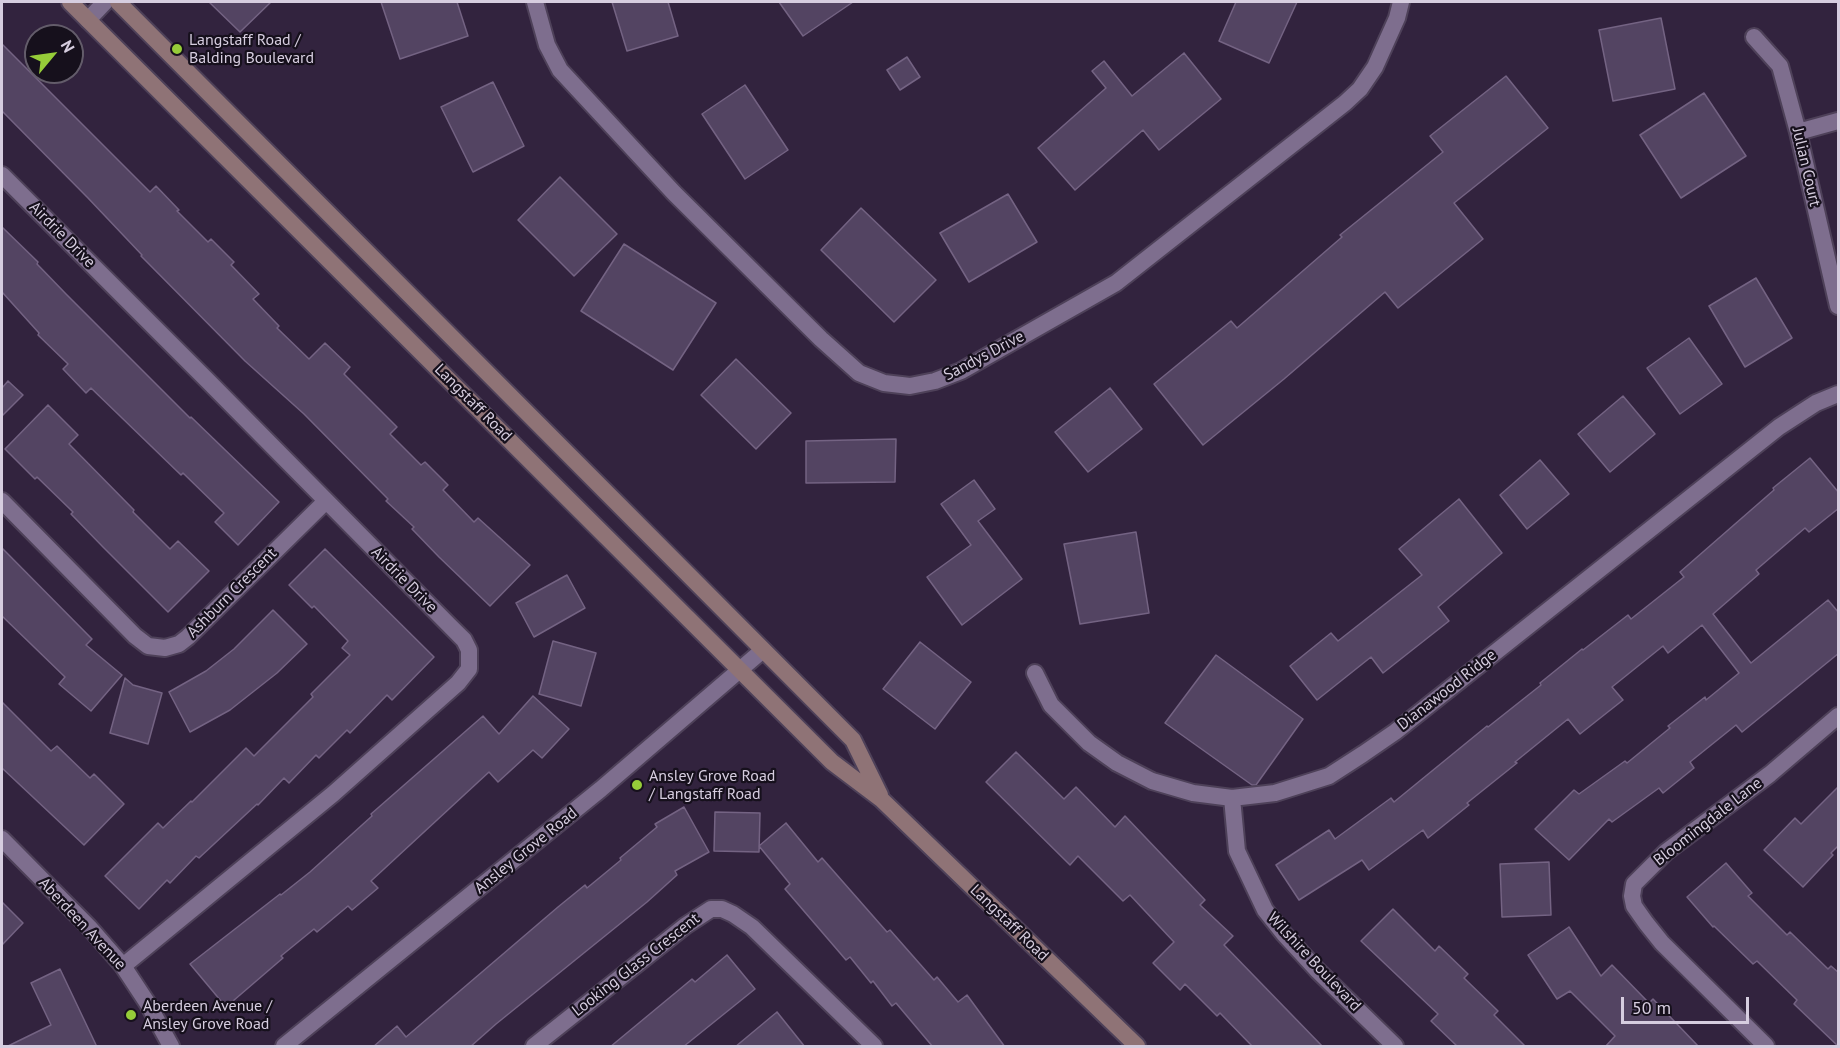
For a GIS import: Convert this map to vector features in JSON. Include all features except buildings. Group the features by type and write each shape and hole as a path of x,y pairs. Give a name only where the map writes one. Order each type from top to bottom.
{"main road":[{"name":"Langstaff Road","path":"70,2 832,762 881,799 1137,1047"},
{"name":"Langstaff Road","path":"118,2 853,740 881,799"}],"street":[{"path":"88,20 105,2"},
{"name":"Sandys Drive","path":"535,2 547,45 560,70 674,193 821,339 859,373 884,383 910,387 961,371 1116,283 1360,89 1375,67 1397,18 1401,2"},
{"name":"Julian Court","path":"1754,37 1779,66 1798,132 1839,306"},
{"path":"1798,132 1839,122"},
{"name":"Airdrie Drive","path":"2,175 464,640 469,650 469,669 458,683 333,794 123,966"},
{"name":"Dianawood Ridge","path":"1035,673 1051,705 1089,743 1117,763 1152,781 1193,793 1232,798 1275,793 1329,776 1395,732 1779,427 1816,403 1839,394"},
{"name":"Ashburn Crescent","path":"2,501 135,636 148,646 165,648 179,644 188,637 326,501"},
{"name":"Ansley Grove Road","path":"284,1047 601,789 763,650"},
{"name":"Bloomingdale Lane","path":"1766,1047 1662,943 1634,906 1632,896 1634,884 1666,852 1770,774 1839,716"},
{"name":"Wilshire Boulevard","path":"1232,798 1237,850 1265,910 1318,971 1395,1047"},
{"name":"Aberdeen Avenue","path":"2,839 89,927 123,966 148,1004 171,1047"},
{"name":"Looking Glass Crescent","path":"534,1047 648,954 692,920 711,909 722,909 752,927 874,1047"}],"place":[{"name":"Langstaff Road / Balding Boulevard","path":"177,49"},
{"name":"Ansley Grove Road / Langstaff Road","path":"637,785"},
{"name":"Aberdeen Avenue / Ansley Grove Road","path":"131,1015"}]}
